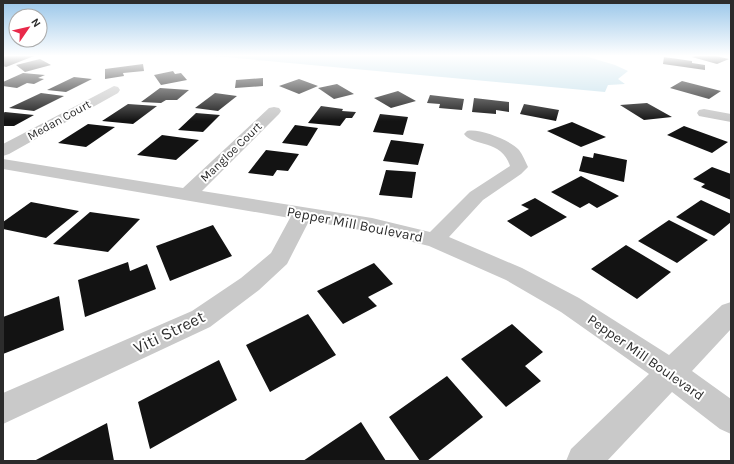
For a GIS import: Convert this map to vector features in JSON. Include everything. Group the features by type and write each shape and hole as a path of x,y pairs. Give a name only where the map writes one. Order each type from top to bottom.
{"street":[{"name":"Medan Court","path":"3,151 114,90"},
{"name":"Mangloe Court","path":"189,193 274,111"},
{"path":"704,113 731,118"},
{"path":"435,240 462,209 484,191 510,175 519,167 518,158 512,152 491,140 472,134"},
{"name":"Pepper Mill Boulevard","path":"3,164 189,193 372,225 435,240 514,274 570,305 671,373 731,418"},
{"name":"Viti Street","path":"3,409 200,318 250,284 278,258 303,214"},
{"path":"583,461 731,312"}],"water":[{"path":"449,78 620,78 618,79 625,84 608,85 605,92"}],"building":[{"path":"13,78 44,79 34,84 27,83 17,88 3,86 3,82"},
{"path":"73,78 92,79 66,92 47,90"},
{"path":"156,78 185,78 187,80 161,85"},
{"path":"263,78 263,86 235,88 236,80"},
{"path":"299,79 318,86 299,94 279,86"},
{"path":"682,81 721,91 709,99 670,88"},
{"path":"337,84 354,94 334,99 318,88"},
{"path":"160,88 189,90 177,100 166,100 161,103 141,102"},
{"path":"398,91 416,101 391,108 374,98"},
{"path":"41,93 64,96 34,111 9,108"},
{"path":"215,93 237,96 218,111 195,108"},
{"path":"430,95 464,99 462,110 439,108 440,104 427,103"},
{"path":"474,98 509,102 509,112 496,110 496,114 472,112"},
{"path":"647,103 672,117 644,120 620,105"},
{"path":"128,104 157,106 133,124 102,121"},
{"path":"524,104 559,110 556,121 520,114"},
{"path":"321,106 343,109 342,111 356,112 352,118 346,118 340,126 308,123"},
{"path":"3,113 34,115 14,126 3,126"},
{"path":"196,113 220,115 203,132 178,130"},
{"path":"380,114 408,117 403,135 373,132"},
{"path":"572,122 606,137 581,147 547,131"},
{"path":"88,124 115,127 86,147 58,143"},
{"path":"295,125 318,128 307,146 282,143"},
{"path":"684,126 728,142 712,153 667,135"},
{"path":"162,135 199,140 176,160 137,155"},
{"path":"391,140 424,144 418,165 383,161"},
{"path":"266,150 299,154 288,171 277,170 273,176 248,173"},
{"path":"594,153 627,160 624,182 579,171 583,156 593,158"},
{"path":"712,167 731,174 731,200 701,187 705,184 693,179"},
{"path":"386,170 416,172 412,198 379,195"},
{"path":"581,176 619,196 597,208 589,203 580,208 551,192"},
{"path":"535,198 567,217 531,237 507,221 529,209 521,205"},
{"path":"701,200 731,214 731,222 714,236 676,217"},
{"path":"31,202 79,211 46,238 3,229 3,222"},
{"path":"90,212 140,219 108,252 53,244"},
{"path":"669,220 708,240 677,263 638,241"},
{"path":"213,225 232,256 170,281 156,246"},
{"path":"626,245 671,272 637,299 591,269"},
{"path":"128,262 130,271 147,264 156,289 85,317 78,280"},
{"path":"374,263 393,284 368,297 377,306 343,324 317,291"},
{"path":"59,296 64,330 3,354 3,317"},
{"path":"308,314 336,355 270,392 246,345"},
{"path":"512,324 543,352 525,366 541,381 506,407 461,359"},
{"path":"219,360 237,400 150,449 138,402"},
{"path":"447,376 483,417 427,461 420,461 389,417"},
{"path":"361,422 386,461 303,461"},
{"path":"107,423 114,461 34,461"}]}
